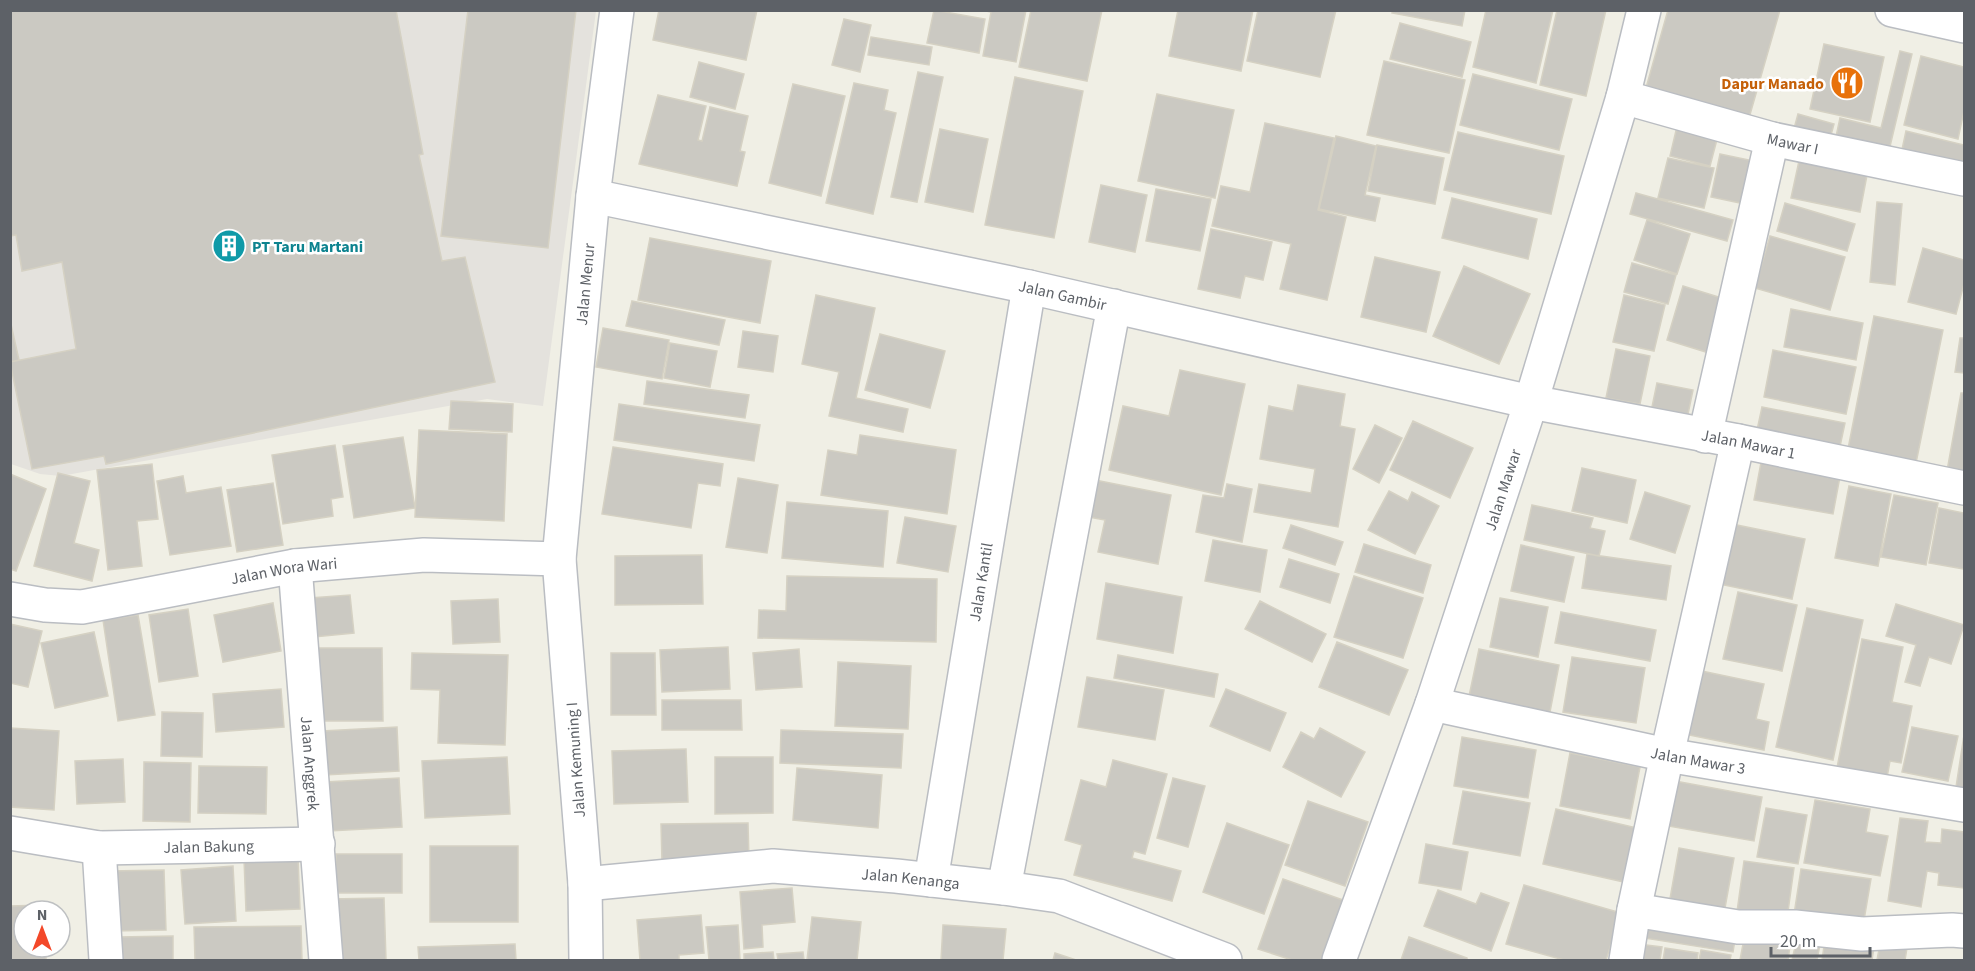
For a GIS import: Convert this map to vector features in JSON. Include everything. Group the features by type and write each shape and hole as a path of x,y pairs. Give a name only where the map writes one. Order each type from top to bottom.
{"street":[{"name":"Jalan Menur","path":"559,559 593,196 616,10"},
{"name":"Jalan Mawar","path":"1339,960 1432,704 1531,402 1623,98 1644,10"},
{"path":"1892,10 1964,23"},
{"name":"Mawar I","path":"1623,98 1772,139 1965,179"},
{"path":"1705,436 1772,139"},
{"name":"Jalan Gambir","path":"593,196 1029,287 1531,402"},
{"name":"Jalan Kantil","path":"931,880 1029,287"},
{"path":"1004,888 1114,306"},
{"name":"Jalan Mawar 1","path":"1531,402 1738,441 1965,489"},
{"path":"1626,960 1666,755 1738,441"},
{"name":"Jalan Wora Wari","path":"10,599 45,605 82,607 295,566 424,555 559,559"},
{"name":"Jalan Kemuning I","path":"559,559 585,884 586,960"},
{"name":"Jalan Anggrek","path":"295,566 326,960"},
{"name":"Jalan Mawar 3","path":"1432,704 1666,755 1965,805"},
{"name":"Jalan Bakung","path":"10,833 99,848 318,844"},
{"path":"99,848 106,960"},
{"name":"Jalan Kenanga","path":"585,884 773,866 1004,888 1059,896 1225,960"},
{"path":"1634,910 1738,927 1795,927 1862,934 1965,931"}],"shaded area":[{"name":"PT Taru Martani","path":"11,11 596,11 543,406 487,399 61,476 40,474 11,464"}],"building":[{"name":"PT Taru Martani","path":"10,10 396,10 423,154 419,155 442,261 465,257 495,382 106,464 104,456 32,469 10,362 76,349 62,262 22,271 16,235 10,236"},
{"path":"468,10 576,10 548,248 441,236"},
{"path":"659,10 757,10 746,60 653,40"},
{"path":"934,10 985,19 979,53 927,43"},
{"path":"981,10 1026,10 1016,62 983,56 991,12"},
{"path":"1031,10 1102,10 1087,81 1019,67"},
{"path":"1178,10 1253,10 1241,71 1169,56"},
{"path":"1258,10 1336,10 1320,77 1247,61"},
{"path":"1393,10 1465,10 1462,26 1392,13"},
{"path":"1486,10 1553,10 1536,83 1473,67"},
{"path":"1557,10 1606,10 1586,96 1540,85"},
{"path":"1668,10 1780,10 1747,125 1644,95"},
{"path":"844,19 871,25 860,72 832,65"},
{"path":"1400,23 1471,42 1462,77 1390,59"},
{"path":"871,37 932,47 929,65 868,55"},
{"name":"Dapur Manado","path":"1824,44 1884,57 1870,122 1810,109"},
{"path":"1900,51 1912,54 1887,159 1834,146 1840,118 1881,128"},
{"path":"1921,56 1964,67 1964,111 1958,139 1904,125"},
{"path":"1384,61 1465,80 1449,153 1367,135"},
{"path":"699,62 744,74 735,109 690,97"},
{"path":"918,72 943,77 917,202 891,197"},
{"path":"1473,74 1572,99 1559,150 1460,125"},
{"path":"1015,77 1083,91 1054,238 985,225"},
{"path":"854,83 888,90 884,110 896,113 873,214 826,203"},
{"path":"793,84 845,96 821,196 769,183"},
{"path":"1157,94 1234,110 1215,198 1138,181"},
{"path":"658,95 706,106 698,140 702,141 710,107 748,116 740,151 745,152 737,186 639,164"},
{"path":"1798,114 1834,124 1828,146 1792,136"},
{"path":"1679,118 1720,128 1710,166 1670,156"},
{"path":"1265,123 1334,138 1318,210 1346,217 1327,300 1280,289 1291,244 1212,226 1221,186 1250,192"},
{"path":"940,129 988,139 973,212 925,202"},
{"path":"1906,131 1964,145 1964,174 1900,159"},
{"path":"1458,132 1564,156 1551,214 1444,190"},
{"path":"1336,136 1376,146 1365,195 1380,198 1375,221 1319,209"},
{"path":"1377,145 1444,158 1435,204 1368,191"},
{"path":"1720,154 1754,161 1745,204 1711,197"},
{"path":"1668,158 1714,168 1704,208 1658,198"},
{"path":"1799,161 1867,175 1860,212 1791,198"},
{"path":"1101,185 1147,195 1135,252 1089,242"},
{"path":"1156,189 1211,199 1200,251 1146,241"},
{"path":"1636,193 1733,220 1727,241 1630,214"},
{"path":"1452,198 1537,219 1528,259 1442,238"},
{"path":"1877,202 1902,204 1895,285 1870,282"},
{"path":"1785,203 1855,224 1847,251 1777,231"},
{"path":"1647,220 1690,234 1677,274 1634,260"},
{"path":"1211,229 1272,242 1263,280 1245,276 1240,298 1198,289"},
{"path":"1770,236 1845,257 1830,310 1755,288"},
{"path":"650,238 771,261 760,323 638,300"},
{"path":"1923,248 1964,260 1964,284 1956,314 1908,302"},
{"path":"1375,257 1440,272 1426,332 1361,317"},
{"path":"1632,263 1676,275 1668,304 1624,292"},
{"path":"1464,266 1530,294 1499,364 1433,336"},
{"path":"1683,286 1725,299 1709,353 1667,340"},
{"path":"816,295 875,308 856,398 908,409 903,432 829,416 839,372 802,364"},
{"path":"1624,295 1665,305 1654,351 1613,342"},
{"path":"632,301 725,320 719,345 626,326"},
{"path":"1791,309 1863,323 1856,360 1784,347"},
{"path":"1874,316 1943,330 1916,463 1848,449"},
{"path":"10,320 19,360 10,362"},
{"path":"603,328 669,340 662,379 596,367"},
{"path":"743,331 778,336 773,372 738,367"},
{"path":"880,334 945,351 930,408 865,390"},
{"path":"1960,338 1964,338 1964,373 1955,372"},
{"path":"670,343 717,351 710,387 664,378"},
{"path":"1616,349 1650,356 1640,404 1606,398"},
{"path":"1773,350 1856,367 1846,414 1764,397"},
{"path":"1180,370 1245,384 1221,495 1109,470 1123,406 1169,416"},
{"path":"647,381 749,395 745,418 644,404"},
{"path":"1657,383 1693,390 1688,414 1652,407"},
{"path":"1298,385 1345,394 1340,426 1355,429 1338,527 1254,512 1259,484 1311,493 1315,469 1260,459 1269,406 1293,411"},
{"path":"1961,393 1964,393 1964,474 1947,471"},
{"path":"451,401 513,404 512,432 449,429"},
{"path":"619,404 760,425 754,461 614,440"},
{"path":"1762,407 1845,423 1839,451 1756,435"},
{"path":"1413,421 1473,448 1450,498 1390,470"},
{"path":"1375,425 1402,438 1379,483 1353,469"},
{"path":"419,430 507,434 504,521 415,517"},
{"path":"860,435 956,450 947,514 821,495 828,450 857,455"},
{"path":"403,437 415,508 354,518 343,446"},
{"path":"335,445 343,497 331,499 333,516 283,524 272,455"},
{"path":"613,447 723,464 720,486 698,483 691,528 602,514"},
{"path":"1762,457 1841,471 1833,514 1754,500"},
{"path":"152,464 158,519 137,521 142,566 108,570 97,470"},
{"path":"1582,468 1636,480 1627,523 1572,511"},
{"path":"58,473 90,481 74,543 99,550 92,581 34,566"},
{"path":"10,474 46,489 16,571 10,569"},
{"path":"183,476 186,493 221,487 231,546 170,555 157,481"},
{"path":"738,478 778,485 767,553 726,547"},
{"path":"1095,480 1171,495 1158,564 1098,552 1105,520 1088,517"},
{"path":"273,483 283,545 237,552 227,490"},
{"path":"1227,484 1252,489 1242,542 1196,532 1203,495 1224,498"},
{"path":"1849,486 1891,494 1878,566 1835,558"},
{"path":"1389,491 1408,501 1412,492 1439,506 1415,554 1368,530"},
{"path":"1645,492 1690,506 1675,553 1630,539"},
{"path":"1894,495 1938,503 1926,565 1881,557"},
{"path":"787,502 888,511 883,567 782,558"},
{"path":"1532,505 1593,518 1590,528 1605,531 1599,556 1524,540"},
{"path":"1939,508 1964,513 1964,569 1929,563"},
{"path":"905,517 956,526 948,572 897,563"},
{"path":"1732,524 1805,539 1792,599 1719,584"},
{"path":"1291,525 1343,542 1335,565 1283,548"},
{"path":"1213,540 1267,550 1260,592 1205,581"},
{"path":"1364,544 1431,565 1423,593 1355,572"},
{"path":"1521,545 1574,557 1564,602 1511,591"},
{"path":"1587,554 1671,566 1666,600 1582,588"},
{"path":"702,555 703,604 615,605 615,556"},
{"path":"1289,559 1339,574 1330,603 1280,587"},
{"path":"787,576 937,579 936,642 758,638 759,610 786,611"},
{"path":"1354,576 1423,598 1403,658 1334,637"},
{"path":"1106,583 1182,597 1173,653 1097,639"},
{"path":"1738,592 1797,605 1782,671 1723,659"},
{"path":"350,595 354,633 314,637 310,598"},
{"path":"1500,598 1548,607 1538,657 1490,647"},
{"path":"498,599 500,642 453,644 451,601"},
{"path":"1260,601 1326,634 1312,662 1245,629"},
{"path":"273,603 281,651 223,662 214,615"},
{"path":"1896,604 1964,625 1951,664 1929,657 1920,686 1905,682 1916,645 1886,636"},
{"path":"1807,608 1863,620 1833,760 1776,747"},
{"path":"188,609 198,676 159,682 149,615"},
{"path":"1561,612 1656,630 1650,661 1555,643"},
{"path":"138,615 155,715 118,721 103,620"},
{"path":"10,624 42,631 28,687 10,683"},
{"path":"94,632 108,696 55,708 41,643"},
{"path":"1862,639 1903,647 1892,702 1912,706 1901,763 1890,761 1886,783 1836,773"},
{"path":"1337,642 1408,670 1389,715 1319,687"},
{"path":"728,647 730,689 662,692 660,650"},
{"path":"317,648 382,648 383,721 317,721"},
{"path":"799,649 802,687 756,690 753,653"},
{"path":"1479,649 1559,665 1549,717 1468,701"},
{"path":"412,653 508,655 505,745 438,743 440,690 411,689"},
{"path":"611,653 655,653 656,715 611,715"},
{"path":"1118,655 1218,674 1214,697 1114,678"},
{"path":"1572,657 1645,668 1636,723 1563,712"},
{"path":"838,662 911,666 908,729 835,726"},
{"path":"1697,670 1764,684 1756,719 1769,722 1764,750 1684,734"},
{"path":"1087,677 1164,690 1155,740 1078,727"},
{"path":"281,689 284,727 216,732 213,694"},
{"path":"1226,689 1286,713 1270,751 1210,726"},
{"path":"662,700 741,700 742,730 662,730"},
{"path":"162,712 203,713 202,757 161,756"},
{"path":"397,727 399,771 324,775 322,731"},
{"path":"1912,727 1958,736 1948,781 1902,772"},
{"path":"10,728 59,731 54,810 10,807"},
{"path":"1320,728 1365,752 1341,797 1283,767 1301,732 1314,739"},
{"path":"781,730 903,734 901,768 780,763"},
{"path":"1964,735 1964,788 1956,787"},
{"path":"1462,737 1536,750 1528,798 1454,786"},
{"path":"686,749 688,802 614,804 612,751"},
{"path":"1570,753 1640,767 1630,819 1560,806"},
{"path":"507,757 510,814 425,818 422,761"},
{"path":"715,757 773,757 773,813 715,814"},
{"path":"123,759 125,802 77,804 75,761"},
{"path":"1113,760 1167,774 1145,854 1134,851 1132,858 1181,871 1172,901 1074,875 1082,845 1065,840 1081,780 1106,787"},
{"path":"144,762 191,763 190,822 143,821"},
{"path":"199,766 267,767 266,814 198,813"},
{"path":"797,768 882,775 878,828 793,820"},
{"path":"399,778 402,827 329,831 325,782"},
{"path":"1173,778 1205,786 1188,847 1157,838"},
{"path":"1675,781 1762,797 1754,841 1668,826"},
{"path":"1463,791 1530,803 1520,856 1453,844"},
{"path":"1815,800 1870,809 1866,832 1888,836 1880,876 1804,863"},
{"path":"1308,801 1368,822 1345,886 1285,865"},
{"path":"1766,808 1807,815 1798,864 1757,857"},
{"path":"1556,809 1637,828 1624,882 1543,864"},
{"path":"1900,818 1928,821 1925,842 1941,843 1942,829 1964,832 1964,888 1938,885 1939,873 1927,871 1921,907 1888,901"},
{"path":"748,823 749,860 662,862 661,824"},
{"path":"1227,823 1289,845 1264,914 1203,892"},
{"path":"1426,844 1468,852 1461,890 1419,883"},
{"path":"430,846 518,846 518,922 430,922"},
{"path":"1679,848 1734,858 1723,919 1668,910"},
{"path":"336,854 402,854 402,893 336,893"},
{"path":"298,857 300,909 246,911 244,859"},
{"path":"1744,861 1794,868 1786,926 1736,919"},
{"path":"233,866 236,921 185,924 181,870"},
{"path":"1801,869 1871,879 1862,932 1793,921"},
{"path":"164,870 166,930 112,931 110,871"},
{"path":"1283,879 1343,900 1321,960 1292,960 1258,949"},
{"path":"1524,885 1621,913 1606,960 1564,960 1506,944"},
{"path":"792,888 795,922 762,925 763,947 744,949 740,892"},
{"path":"1438,890 1476,904 1481,893 1509,903 1491,951 1424,926"},
{"path":"384,898 386,960 332,960 330,899"},
{"path":"10,906 12,906 12,959 46,960 10,960"},
{"path":"701,915 704,953 679,955 679,960 640,960 637,920"},
{"path":"812,917 861,922 857,960 807,960"},
{"path":"1647,921 1736,934 1733,952 1644,938"},
{"path":"738,925 740,960 709,960 706,927"},
{"path":"943,925 1006,929 1003,960 941,960"},
{"path":"301,926 302,960 195,960 194,927"},
{"path":"1792,932 1788,960 1740,960 1744,939"},
{"path":"1826,933 1875,941 1872,960 1822,960"},
{"path":"1798,934 1821,939 1817,960 1792,960"},
{"path":"173,936 173,960 118,960 118,937"},
{"path":"1409,937 1467,958 1467,960 1401,960"},
{"path":"515,944 516,960 419,960 418,947"},
{"path":"1880,944 1907,948 1905,960 1877,960"},
{"path":"1646,945 1662,947 1660,960 1643,960"},
{"path":"1665,948 1698,953 1697,960 1663,960"},
{"path":"1701,950 1731,955 1730,960 1699,960"},
{"path":"773,952 774,960 744,960 744,954"},
{"path":"803,952 804,960 778,960 777,954"},
{"path":"1055,953 1076,960 1053,960"}],"place":[{"name":"Dapur Manado","path":"1847,83"},
{"name":"PT Taru Martani","path":"229,246"}]}
